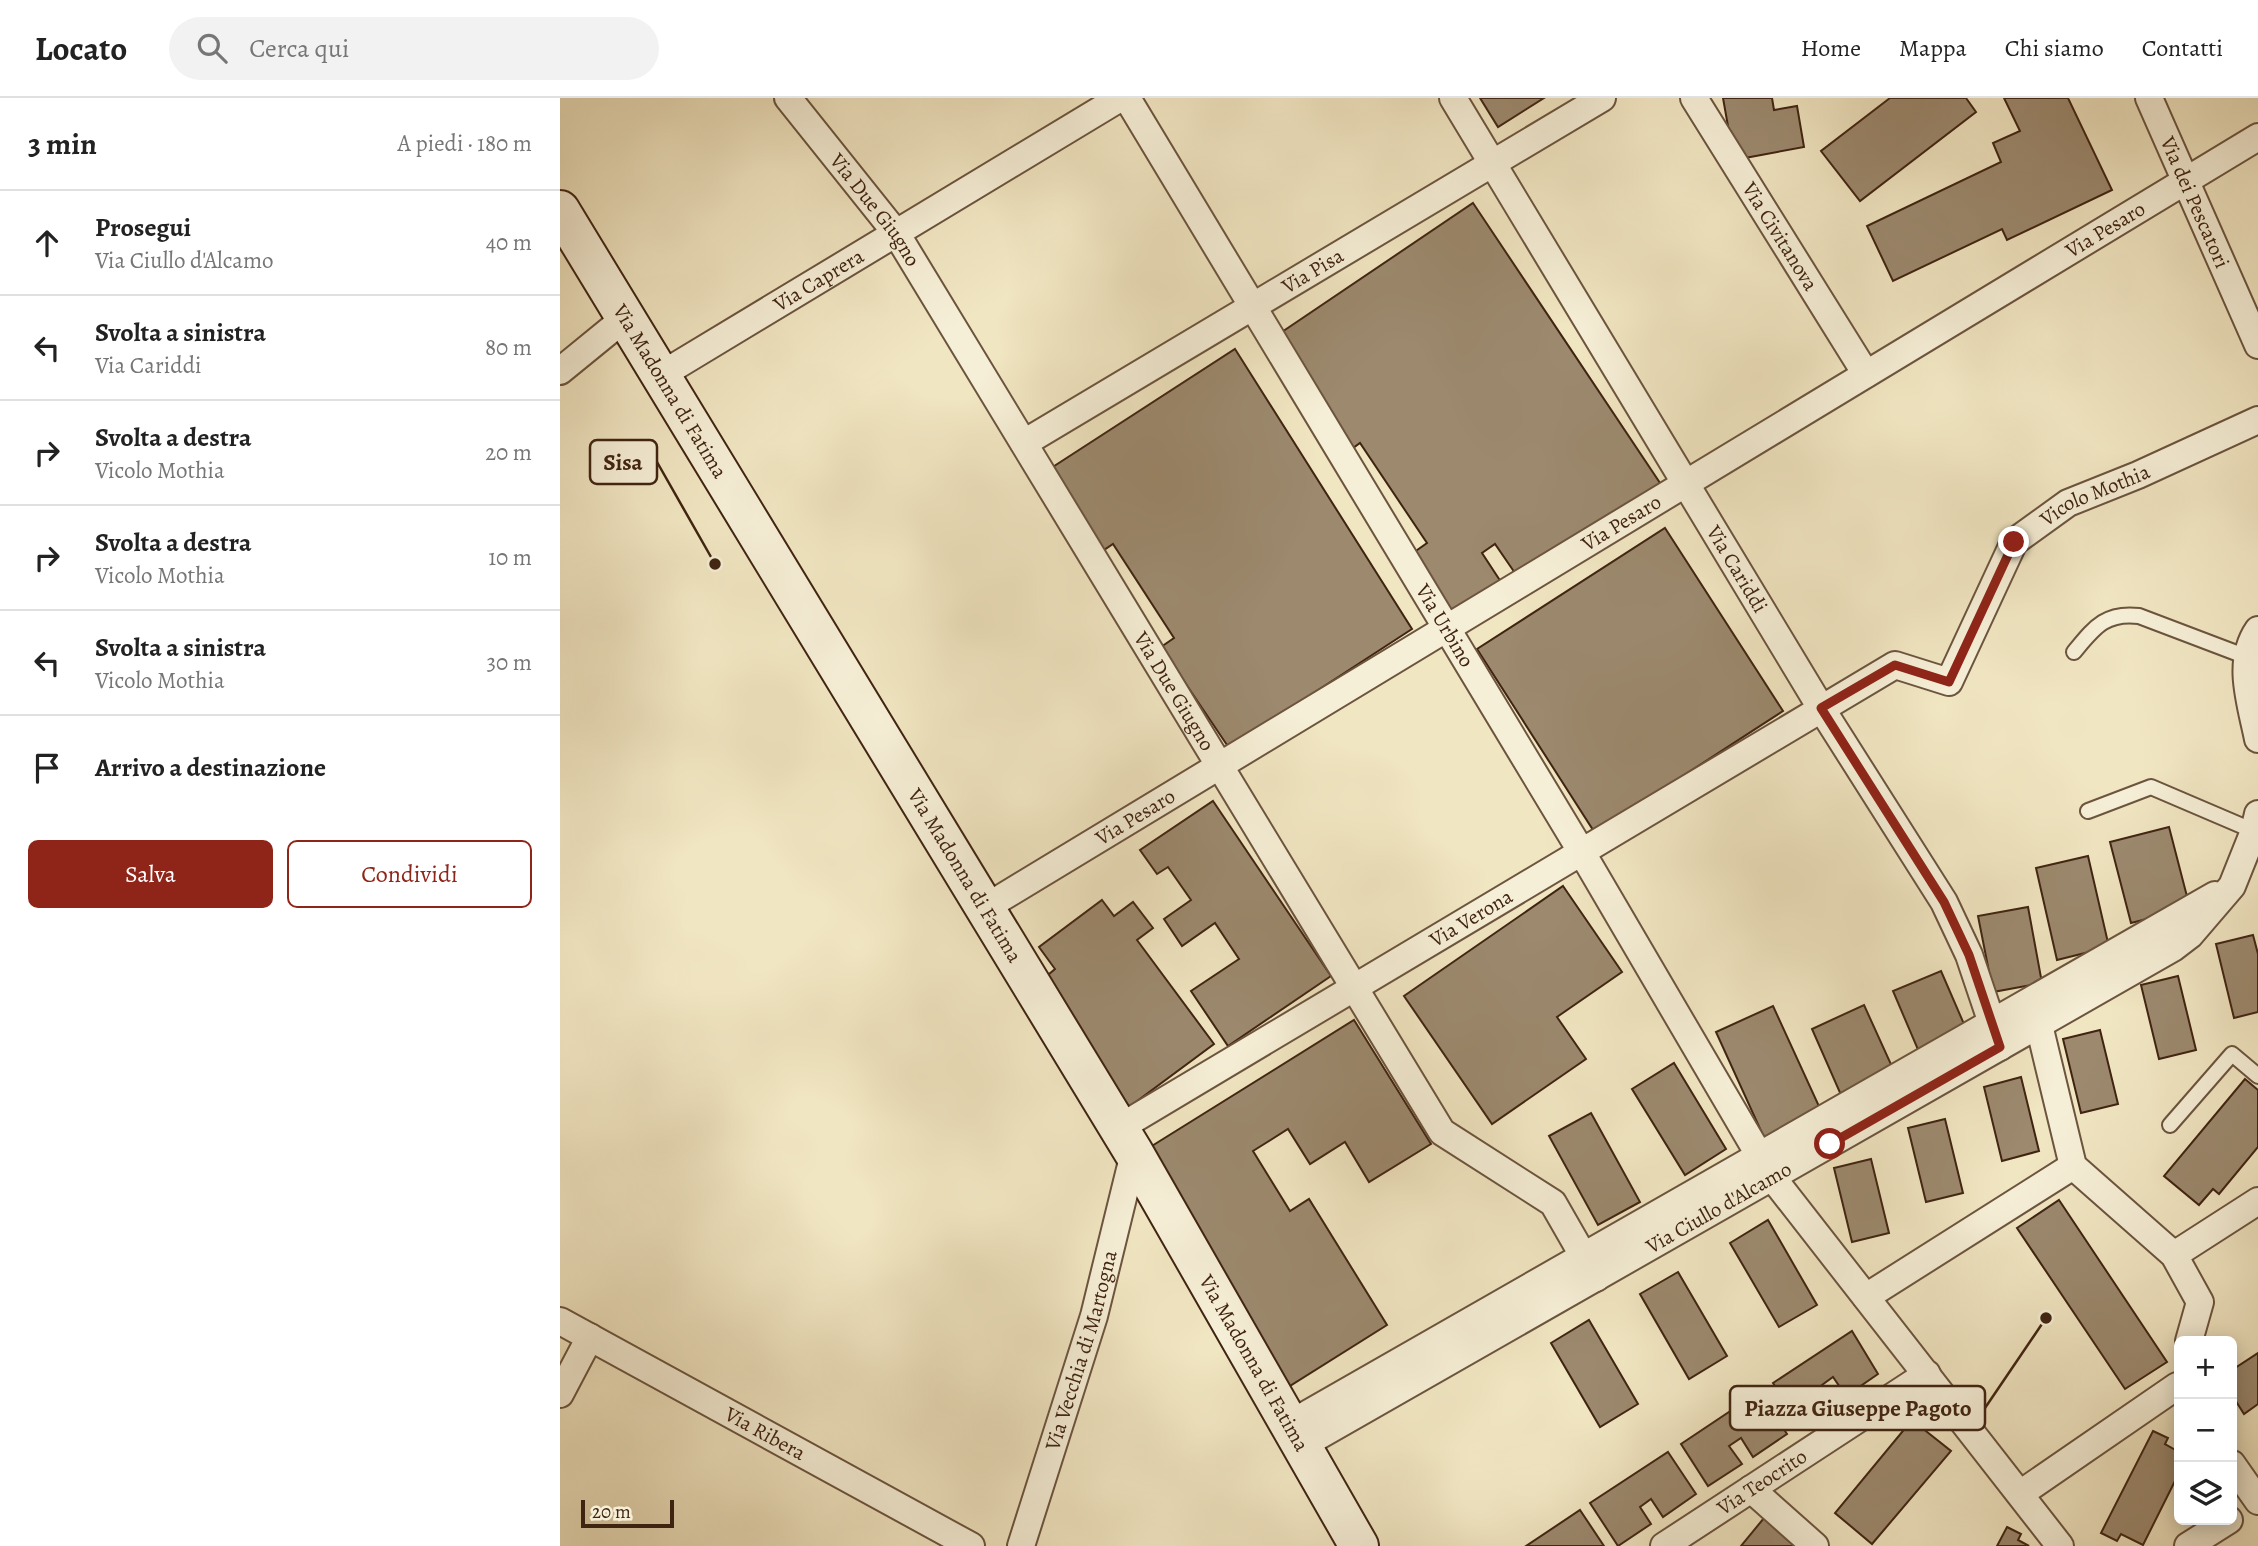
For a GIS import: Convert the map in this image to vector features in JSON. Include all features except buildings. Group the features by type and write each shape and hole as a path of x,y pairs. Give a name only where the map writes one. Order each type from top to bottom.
{"street":[{"name":"Via Due Giugno","path":"788,98 896,233 1442,1132 1553,1203 1590,1267"},
{"name":"Via Caprera","path":"661,375 1120,98"},
{"name":"Via Urbino","path":"1127,98 1581,851 1766,1166 2060,1546"},
{"name":"Via Cariddi","path":"1454,98 1821,708 1944,902 1969,955 1996,1035"},
{"name":"Via Pisa","path":"1024,443 1602,98"},
{"name":"Via Civitanova","path":"1694,98 1866,374"},
{"name":"Via dei Pescatori","path":"2149,98 2258,345"},
{"name":"Via Pesaro","path":"983,909 2258,137"},
{"name":"Via Madonna di Fatima","path":"560,210 1126,1141 1359,1546"},
{"path":"560,370 625,318"},
{"name":"Vicolo Mothia","path":"1821,708 1895,665 1949,682 2014,542 2068,503 2138,475 2258,420"},
{"path":"2258,630 2247,657 2247,685 2258,739"},
{"name":"Via Verona","path":"1126,1141 1354,987 1821,708"},
{"name":"Via Ciullo d'Alcamo","path":"1996,1035 2039,1025 2173,948 2190,935 2232,886 2256,823"},
{"name":"Via Ciullo d'Alcamo","path":"1294,1436 1996,1035 2232,886"},
{"path":"2039,1025 2073,1166 2174,1255 2200,1302 2190,1336"},
{"name":"Via Vecchia di Martogna","path":"1021,1546 1094,1316 1126,1141"},
{"path":"1866,1297 2073,1166"},
{"path":"2174,1255 2258,1201"},
{"name":"Via Ribera","path":"560,1321 971,1546"},
{"path":"560,1394 590,1337"},
{"name":"Via Teocrito","path":"1664,1546 1927,1374"},
{"path":"2020,1494 2174,1388"},
{"path":"2237,1471 2258,1501 2237,1514"},
{"path":"1751,1489 1815,1546"},
{"path":"2188,1546 2221,1525"}],"lane":[{"path":"2074,652 2103,621 2122,614 2139,616 2247,657"},
{"path":"2088,811 2151,787 2256,823"},
{"path":"2170,1125 2232,1054 2258,1076"}],"place":[{"name":"Sisa","path":"715,564"},
{"name":"Piazza Giuseppe Pagoto","path":"2046,1318"}],"route":[{"path":"1830,1144 2000,1047 1969,955 1944,902 1821,708 1895,665 1949,682 2014,542"}]}
